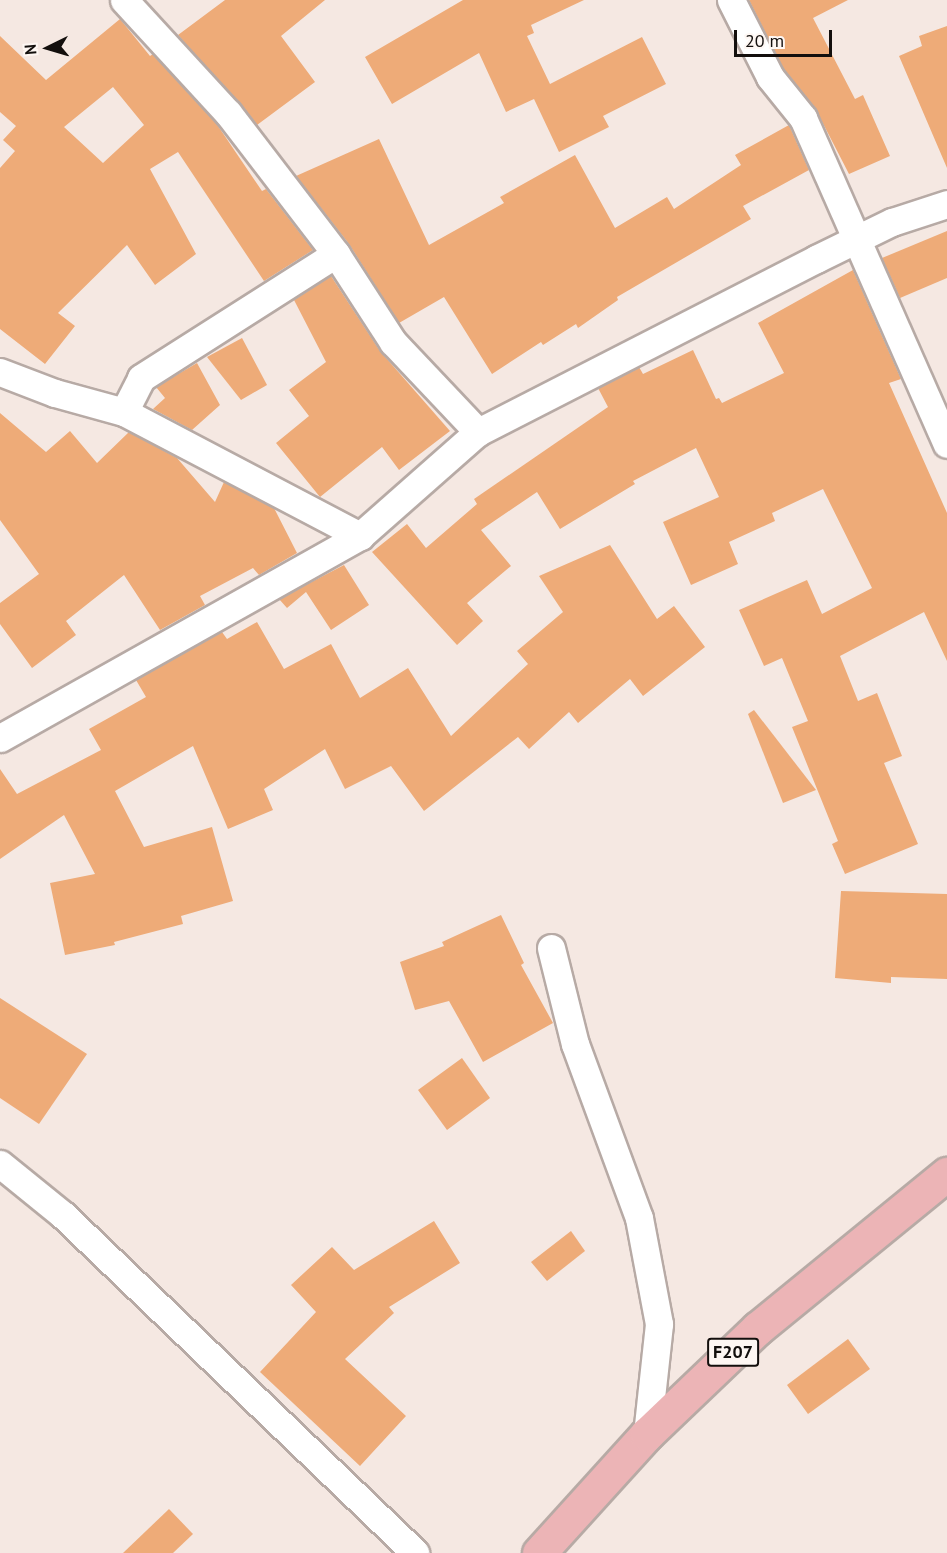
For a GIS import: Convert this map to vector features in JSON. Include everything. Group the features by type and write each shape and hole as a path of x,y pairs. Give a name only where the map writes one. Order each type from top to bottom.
{"main road":[{"name":"F207","path":"539,1553 647,1434 758,1328 947,1174"}],"street":[{"path":"124,0 228,113 336,254 393,342 478,432"},
{"path":"730,0 770,77 803,118 947,444"},
{"path":"0,738 360,536 478,432 892,222 947,204"},
{"path":"124,412 141,378 336,254"},
{"path":"0,372 55,393 124,412 360,536"},
{"path":"551,948 575,1044 639,1218 659,1324 647,1434"},
{"path":"0,1164 63,1215 415,1553"}],"building":[{"path":"225,0 325,0 281,36 315,82 257,125 178,35"},
{"path":"463,0 584,0 531,25 534,33 527,36 550,84 642,37 666,84 603,116 609,127 559,152 534,99 506,112 479,53 392,104 365,57"},
{"path":"749,0 848,0 813,18 855,99 863,95 890,156 849,174 815,108 783,68"},
{"path":"120,19 150,56 153,54 216,123 262,191 266,189 313,250 264,281 178,152 150,169 196,254 155,285 127,245 58,313 75,326 45,364 0,329 0,168 15,151 3,140 16,126 0,112 0,36 46,80","holes":["113,87 144,125 103,163 64,127"]},
{"path":"947,26 947,168 899,56 922,46 919,36"},
{"path":"789,125 809,170 743,206 751,219 617,297 618,300 578,328 576,324 543,345 541,342 492,374 444,297 399,323 349,244 296,176 379,139 429,245 504,203 500,197 575,155 615,228 667,197 674,209 741,165 735,155"},
{"path":"947,231 947,278 900,298 882,258"},
{"path":"853,270 901,379 889,383 947,513 947,661 924,612 840,656 858,701 877,693 902,756 884,763 918,844 845,874 832,844 838,841 792,727 808,721 782,658 764,666 739,610 807,580 822,614 872,588 823,489 772,513 775,521 729,542 738,564 691,585 663,522 719,497 696,448 633,481 635,484 560,529 537,492 481,530 511,566 467,603 483,621 457,645 372,552 407,524 426,548 477,504 474,499 608,407 598,388 639,367 643,374 693,350 716,399 719,398 722,403 784,373 758,323"},
{"path":"331,276 380,351 450,431 399,470 382,447 320,497 276,443 309,416 289,390 326,362 294,300"},
{"path":"242,338 267,385 241,400 207,357"},
{"path":"197,363 220,405 192,430 153,409 165,398 156,387"},
{"path":"0,413 46,452 70,431 97,463 129,432 177,458 215,502 224,482 274,508 297,553 259,575 253,568 200,596 205,605 160,630 124,575 66,621 76,635 32,668 0,624 0,603 39,574 0,520"},
{"path":"610,545 657,619 674,606 705,647 643,696 630,679 578,723 569,712 529,749 518,737 424,811 391,766 345,789 325,749 264,789 273,810 228,829 193,746 115,791 144,847 212,827 233,901 181,916 183,924 114,942 115,945 65,955 50,883 95,874 64,815 0,859 0,769 17,794 101,750 89,729 146,697 136,680 222,632 227,639 257,622 284,669 331,644 360,698 408,668 451,736 528,664 517,651 563,612 539,576"},
{"path":"344,565 369,605 331,630 306,592 287,608 279,599"},
{"path":"754,710 816,790 783,803 748,714"},
{"path":"841,891 947,894 947,979 891,977 891,983 835,978"},
{"path":"501,915 524,963 521,965 553,1023 483,1062 449,1001 415,1010 400,962 444,946 442,942"},
{"path":"0,998 87,1054 39,1124 0,1098"},
{"path":"462,1058 490,1098 447,1130 418,1090"},
{"path":"434,1221 460,1263 389,1307 394,1313 345,1359 406,1416 360,1466 260,1372 316,1312 291,1285 332,1247 354,1270"},
{"path":"571,1231 585,1251 547,1281 531,1262"},
{"path":"848,1339 870,1369 808,1414 787,1385"},
{"path":"169,1509 193,1534 173,1553 123,1553"}]}
